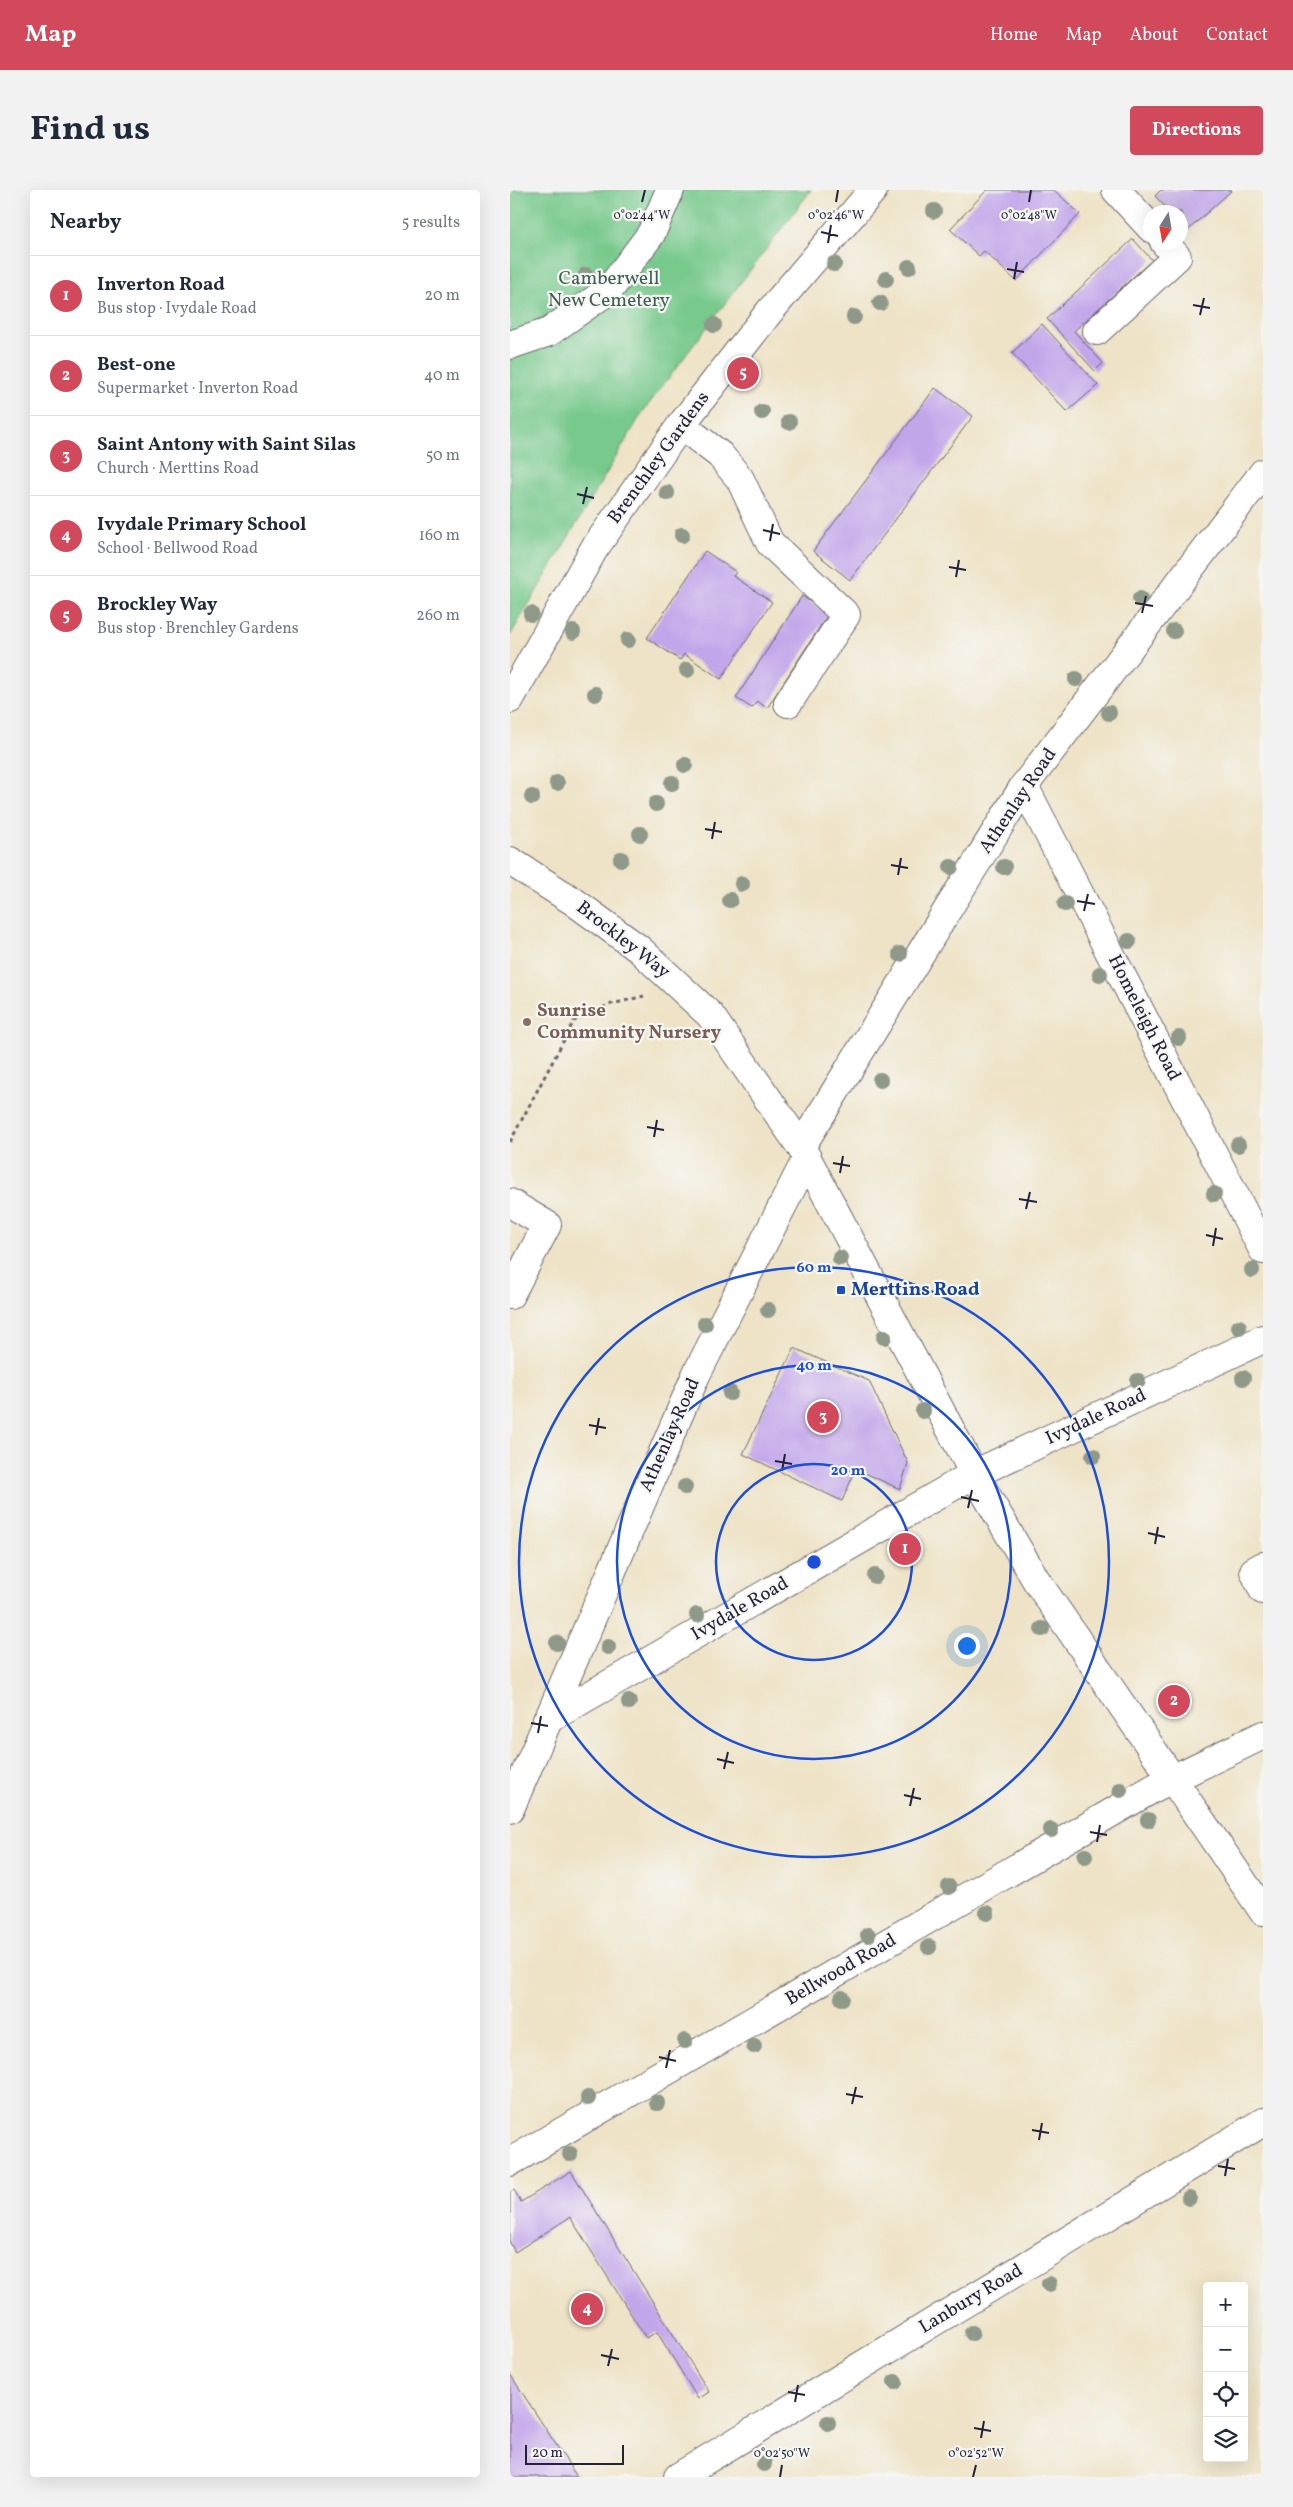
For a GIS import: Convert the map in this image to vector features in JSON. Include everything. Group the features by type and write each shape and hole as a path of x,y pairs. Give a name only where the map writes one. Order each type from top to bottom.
{"street":[{"path":"510,344 549,332 609,290 651,234 670,190"},
{"name":"Brenchley Gardens","path":"510,699 594,549 681,425 770,311 873,190"},
{"path":"1116,190 1143,220"},
{"path":"1097,331 1177,257 1171,250"},
{"path":"681,425 720,455 740,479 770,543 846,615 788,703"},
{"name":"Athenlay Road","path":"547,1720 696,1375 804,1152 1024,786 1261,482"},
{"name":"Homeleigh Road","path":"1024,786 1263,1250"},
{"name":"Brockley Way","path":"510,861 573,901 639,949 696,1000 710,1015 804,1152"},
{"path":"804,1152 974,1474 1036,1580 1263,1911"},
{"path":"510,1203 547,1225 510,1295"},
{"name":"Ivydale Road","path":"547,1720 974,1474 1263,1338"},
{"path":"1263,1566 1254,1571 1263,1590"},
{"path":"510,1808 547,1720"},
{"name":"Bellwood Road","path":"510,2162 1172,1779 1263,1735"},
{"name":"Lanbury Road","path":"678,2477 1263,2122"}],"path":[{"path":"510,1142 574,1021 608,1005 653,994"}],"green space":[{"name":"Camberwell New Cemetery","path":"510,190 811,190 642,413 510,636"}],"building":[{"path":"987,190 1054,190 1080,214 1016,281 984,251 979,256 950,229"},
{"path":"1161,190 1232,190 1188,230 1188,205 1163,205 1155,196"},
{"path":"1133,239 1152,260 1074,331 1103,363 1095,371 1047,319"},
{"path":"1042,324 1098,385 1067,412 1012,353"},
{"path":"935,388 973,416 850,580 813,551"},
{"path":"705,551 736,572 733,576 772,602 721,679 684,654 680,660 647,638"},
{"path":"802,596 828,614 767,708 757,701 752,708 736,698"},
{"path":"794,1348 869,1381 908,1463 900,1489 856,1469 842,1501 743,1454"},
{"path":"571,2171 709,2392 698,2399 657,2332 646,2338 570,2217 515,2252 510,2243 510,2192 514,2190 521,2202"},
{"path":"510,2374 577,2477 510,2477"}],"place":[{"name":"Brockley Way","path":"743,373"},
{"name":"Sunrise Community Nursery","path":"527,1022"},
{"name":"Merttins Road","path":"841,1290"},
{"name":"Saint Antony with Saint Silas","path":"823,1417"},
{"name":"Inverton Road","path":"905,1549"},
{"name":"Best-one","path":"1174,1701"},
{"name":"Ivydale Primary School","path":"587,2309"}]}
